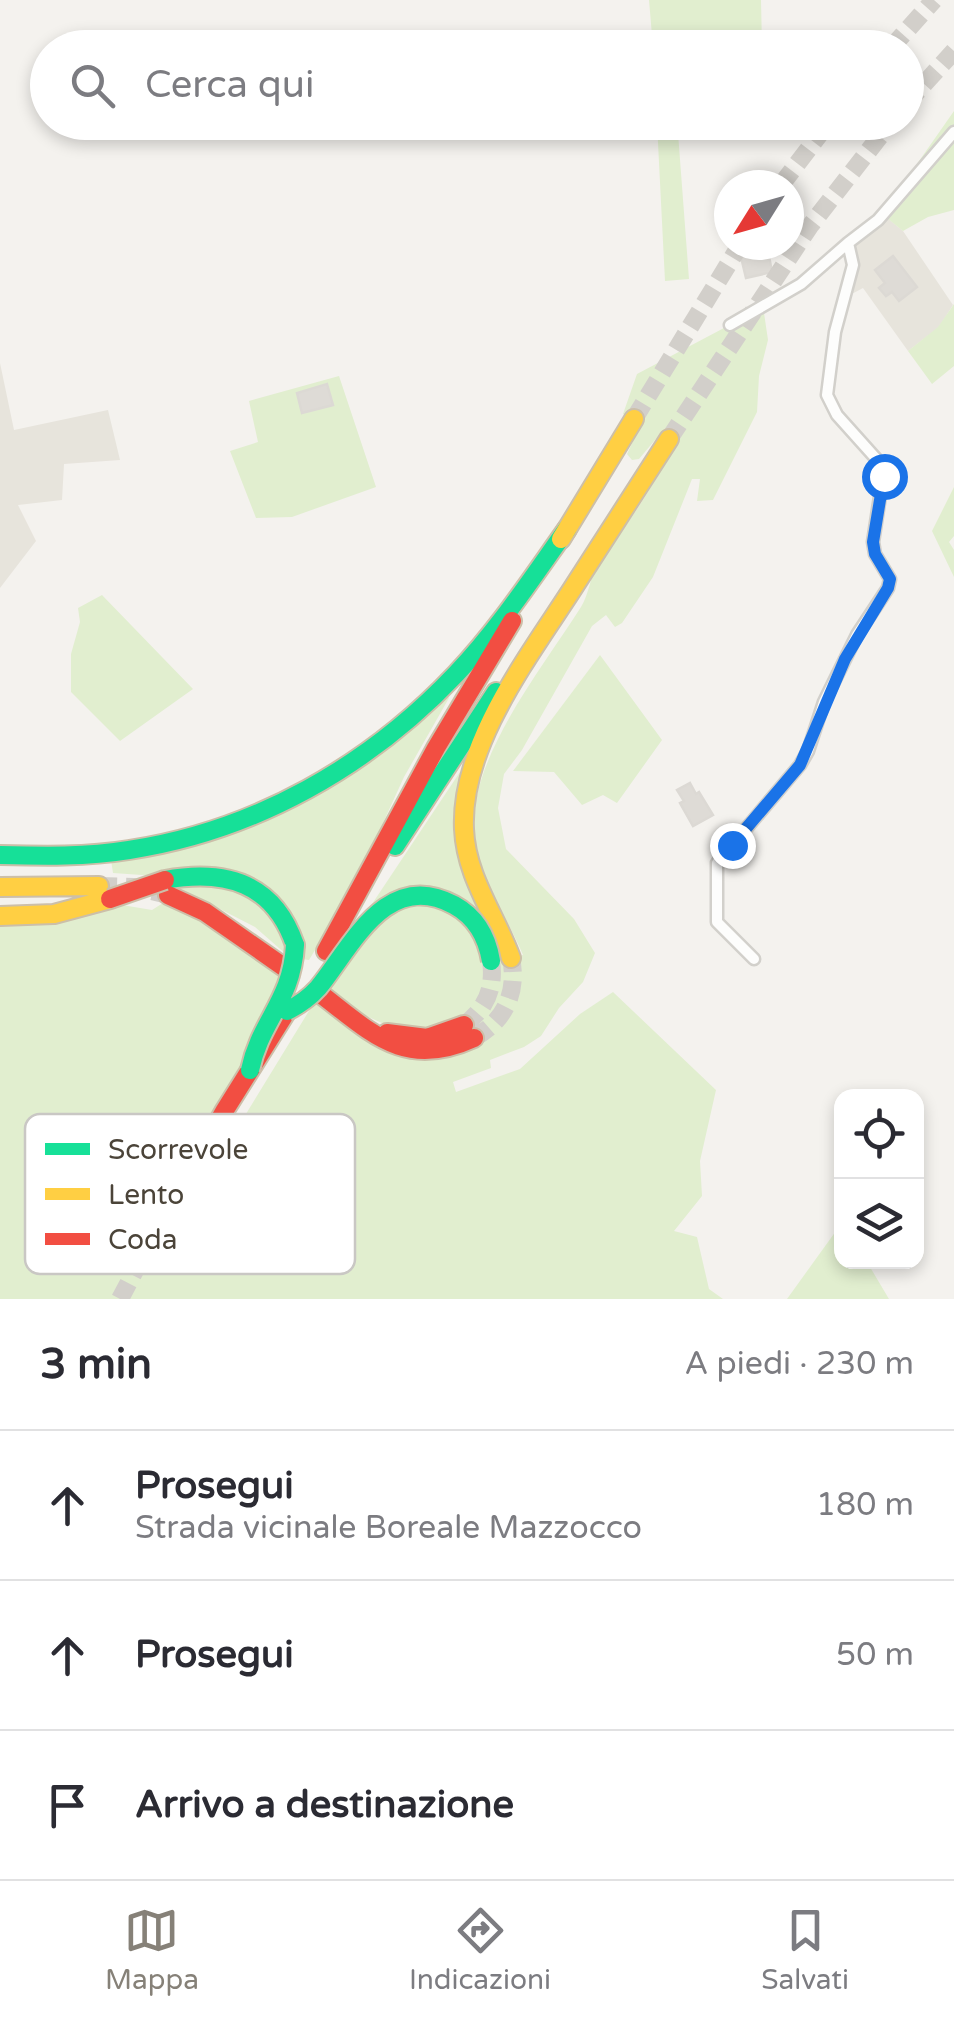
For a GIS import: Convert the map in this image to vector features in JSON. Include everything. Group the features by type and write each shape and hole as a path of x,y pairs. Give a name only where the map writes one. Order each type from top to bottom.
{"highway":[{"path":"326,951 436,748 634,420"},
{"path":"511,958 467,860 462,825 464,795 474,761 493,719 576,582 670,439"},
{"path":"0,855 69,857 160,846 254,818 321,784 379,745 443,688 488,636 567,529"},
{"path":"224,1114 461,742 576,582"},
{"path":"0,887 104,893 166,888 210,876 252,887 280,908 291,929 295,970 288,994 252,1053 250,1070"},
{"path":"166,888 288,970"},
{"path":"0,916 54,914 104,893"},
{"path":"287,1011 305,1005 344,946 368,920 388,906 408,899 438,899 464,910 484,936 491,961"},
{"path":"318,992 379,1038 418,1052 450,1049 469,1032"}],"street":[{"path":"730,325 801,284 878,220 954,132"},
{"path":"754,959 717,922 717,863 808,751 824,702 890,579 875,554 873,542 884,476 880,463 837,414 827,395 834,332 853,264 848,243"}],"shaded area":[{"path":"885,216 903,231 953,305 939,327 908,351 863,288 848,296 856,268 855,244"},
{"path":"0,363 14,430 108,410 120,460 64,464 62,500 18,505 36,541 0,588"}],"green space":[{"path":"649,0 761,0 762,30 652,30"},
{"path":"954,111 954,210 928,217 903,231 882,214"},
{"path":"658,140 679,140 689,279 665,281"},
{"path":"954,304 954,366 932,384 908,351 938,327"},
{"path":"758,310 764,313 768,340 759,376 757,412 713,500 697,501 700,479 692,479 653,577 622,623 615,627 606,615 592,626 522,750 504,774 498,808 506,849 574,919 595,953 583,982 541,1036 490,1060 491,1068 453,1082 456,1092 520,1069 580,1014 613,992 716,1090 700,1161 702,1196 674,1231 697,1237 709,1289 723,1299 0,1299 0,920 116,904 152,910 163,903 200,919 286,980 279,1000 211,1114 25,1114 25,1274 355,1274 355,1114 246,1114 315,1001 372,1041 412,1057 455,1055 477,1043 382,1023 364,1015 323,984 373,923 389,912 409,907 432,906 453,914 468,929 483,962 523,955 487,883 477,853 475,808 482,778 510,717 584,602 597,564 639,506 675,443 660,434 639,459 632,460 627,454 641,424 623,414 637,374"},
{"path":"339,376 376,487 292,517 256,518 230,451 258,442 249,401"},
{"path":"954,487 954,536 949,542 954,550 954,577 932,531"},
{"path":"102,595 193,689 120,741 71,692 71,654 80,622 78,608"},
{"path":"600,655 662,740 617,803 603,795 582,805 554,772 513,771"},
{"path":"447,694 449,698 404,777 356,882 309,960 302,959 282,900 253,879 227,870 156,876 113,873 111,860 214,838"},
{"path":"460,772 454,819 458,853 468,885 498,945 494,946 462,901 372,904"},
{"path":"210,883 240,891 263,904 279,926 288,956 255,927 179,888"},
{"path":"834,1234 834,1269 871,1269 889,1299 787,1299"}],"building":[{"path":"893,256 917,287 899,301 892,292 886,296 879,288 885,283 875,270"},
{"path":"742,260 770,260 772,272 746,278"},
{"path":"327,384 333,405 302,413 297,393"},
{"path":"690,783 713,815 693,826 677,790"}],"tunnel":[{"path":"907,30 934,0"},
{"path":"924,84 954,51"},
{"path":"792,170 815,140"},
{"path":"669,439 810,226 877,140"},
{"path":"634,419 731,260"},
{"path":"99,886 134,887 168,895"},
{"path":"474,1038 494,1023 507,1004 513,982 511,958"},
{"path":"464,1025 487,997 492,980 491,961"},
{"path":"120,1299 133,1274"}],"traffic: fast":[{"path":"0,855 97,854 176,841 265,810 307,789 386,738 456,674 500,622 567,529"},
{"path":"395,846 496,692"},
{"path":"165,880 208,877 245,885 274,907 295,945"},
{"path":"287,1011 318,988 373,918 390,904 409,897 430,896 462,910 479,929 491,961"},
{"path":"250,1070 288,981 295,945"}],"traffic: slow":[{"path":"561,539 634,419"},
{"path":"511,958 466,847 466,797 473,765 485,733 519,672 669,439"},
{"path":"0,887 99,886"},
{"path":"0,916 54,914 110,899"}],"traffic: jam":[{"path":"326,951 436,748 512,621"},
{"path":"110,899 165,880"},
{"path":"168,895 205,912 288,970"},
{"path":"318,992 373,1033 408,1048 449,1047 474,1038"},
{"path":"223,1114 287,1011"},
{"path":"387,1033 427,1038 464,1025"}],"route":[{"path":"732,845 800,765 845,659 888,588 890,579 875,554 873,542 884,476"}]}
